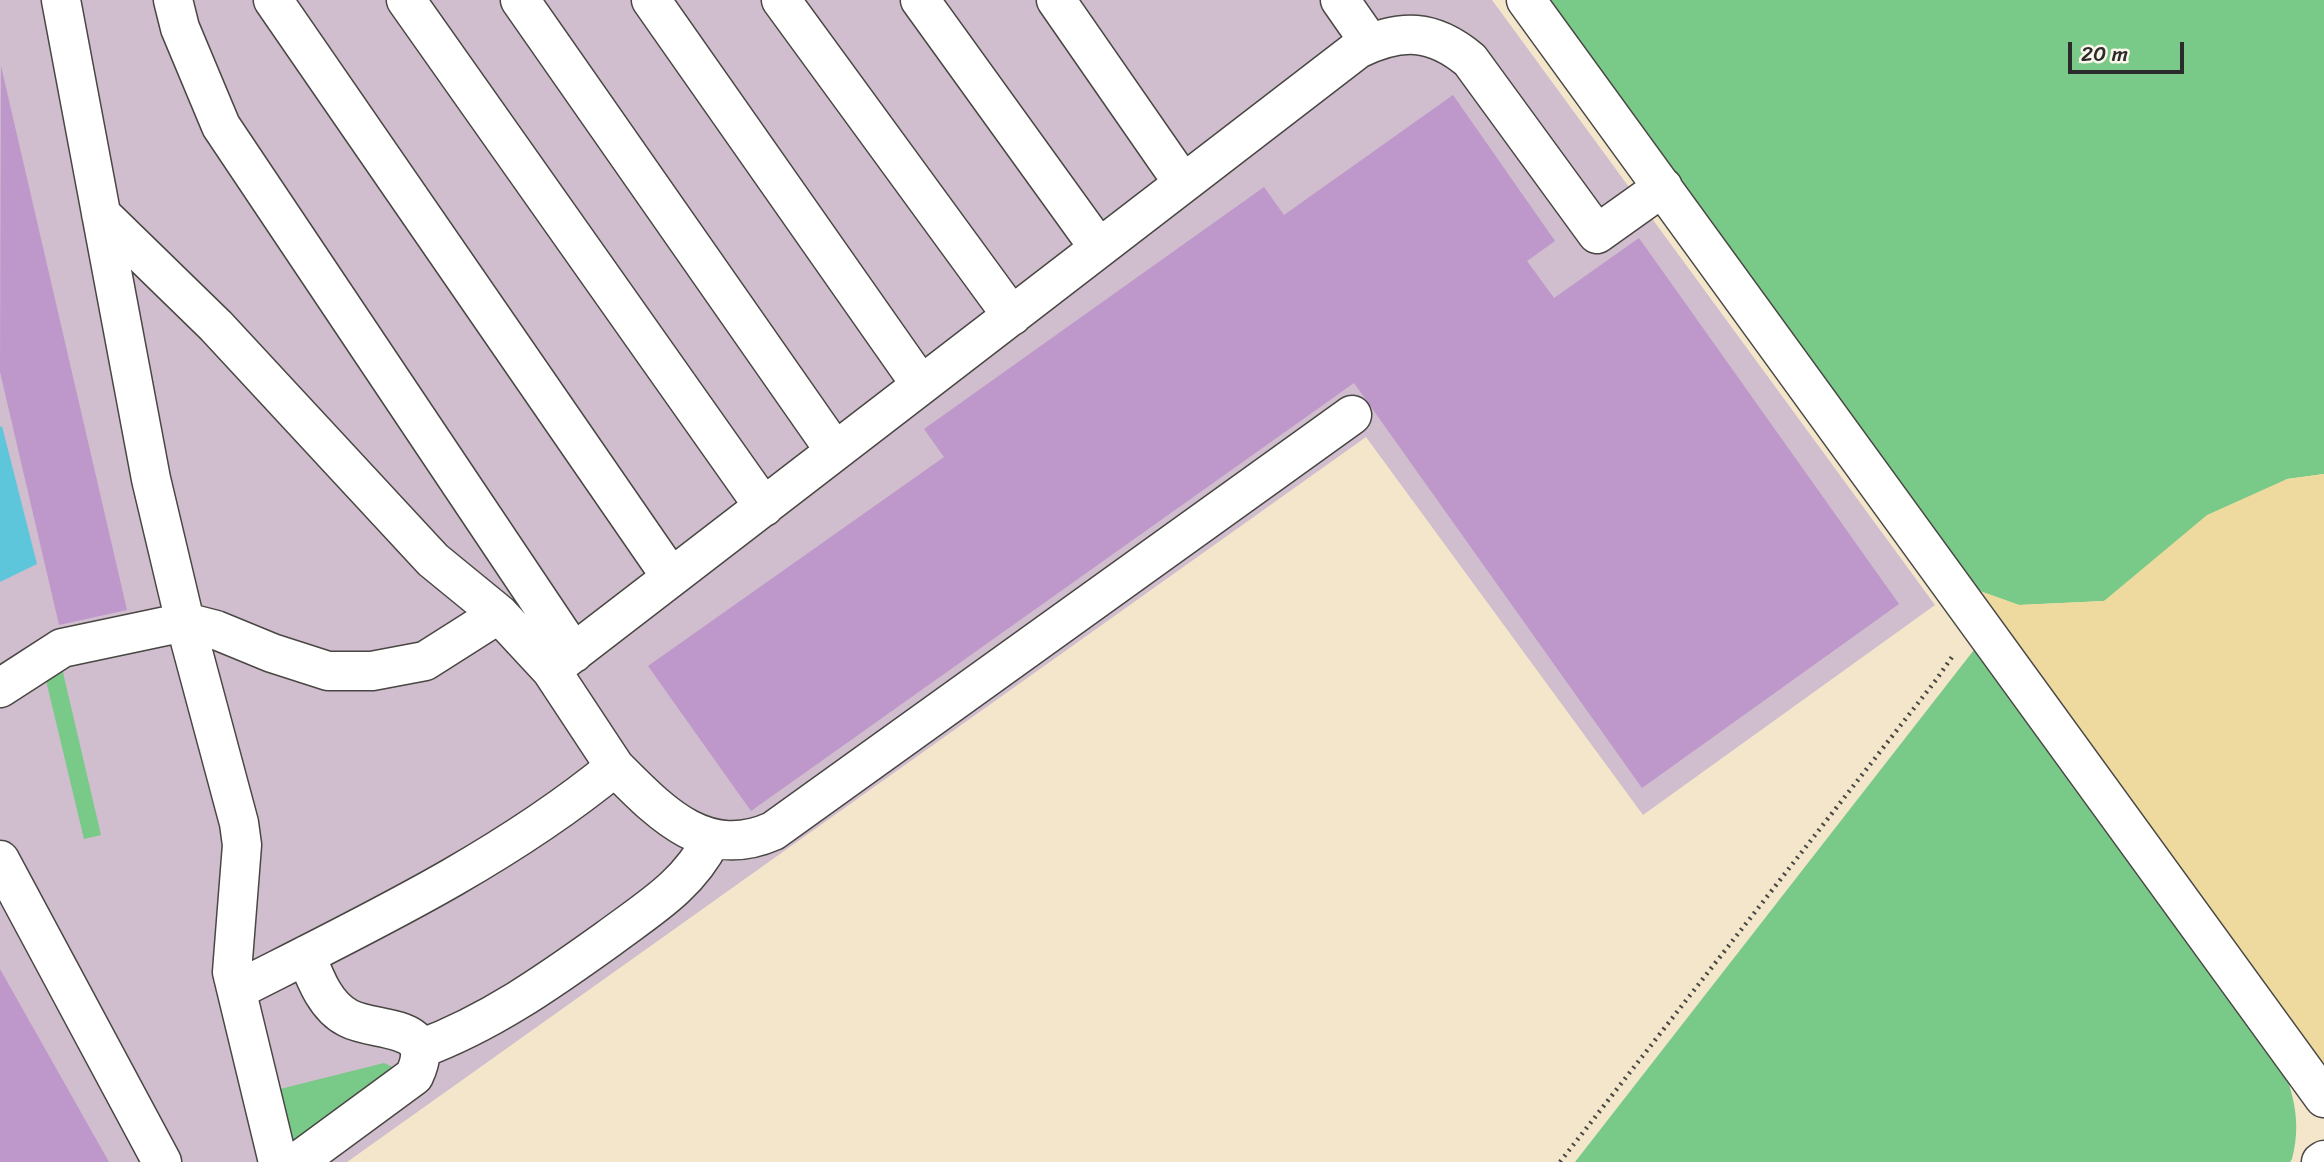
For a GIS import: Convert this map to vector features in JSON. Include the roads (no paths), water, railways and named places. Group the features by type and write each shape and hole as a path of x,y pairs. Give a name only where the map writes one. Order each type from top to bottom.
{"lane":[{"path":"61,0 151,479 185,622 242,834 232,956 237,990 278,1162"},
{"path":"173,0 180,29 221,126 562,662 615,767 643,794 684,825 710,840 743,841 774,831 1352,415"},
{"path":"273,0 671,577"},
{"path":"406,0 764,507"},
{"path":"520,0 835,451"},
{"path":"651,0 921,385"},
{"path":"781,0 1012,316"},
{"path":"920,0 1099,248"},
{"path":"1056,0 1184,183"},
{"path":"1340,0 1370,43"},
{"path":"1526,0 2324,1098"},
{"path":"562,662 1343,60 1370,43 1390,35 1408,33 1427,36 1455,47 1471,61 1597,234 1663,187"},
{"path":"101,214 216,326 433,560 562,662"},
{"path":"0,688 62,648 185,622 216,630 272,653 328,671 372,671 425,661 499,614"},
{"path":"237,990 389,914 484,858 582,794 615,767"},
{"path":"420,1049 472,1027 534,992 660,902 695,867 710,840"},
{"path":"0,860 162,1162"},
{"path":"297,1162 414,1076 421,1060 420,1049 403,1032 348,1018 333,1007 318,984 306,955"}],"water":[{"path":"2,426 37,564 0,582 0,427"}]}
